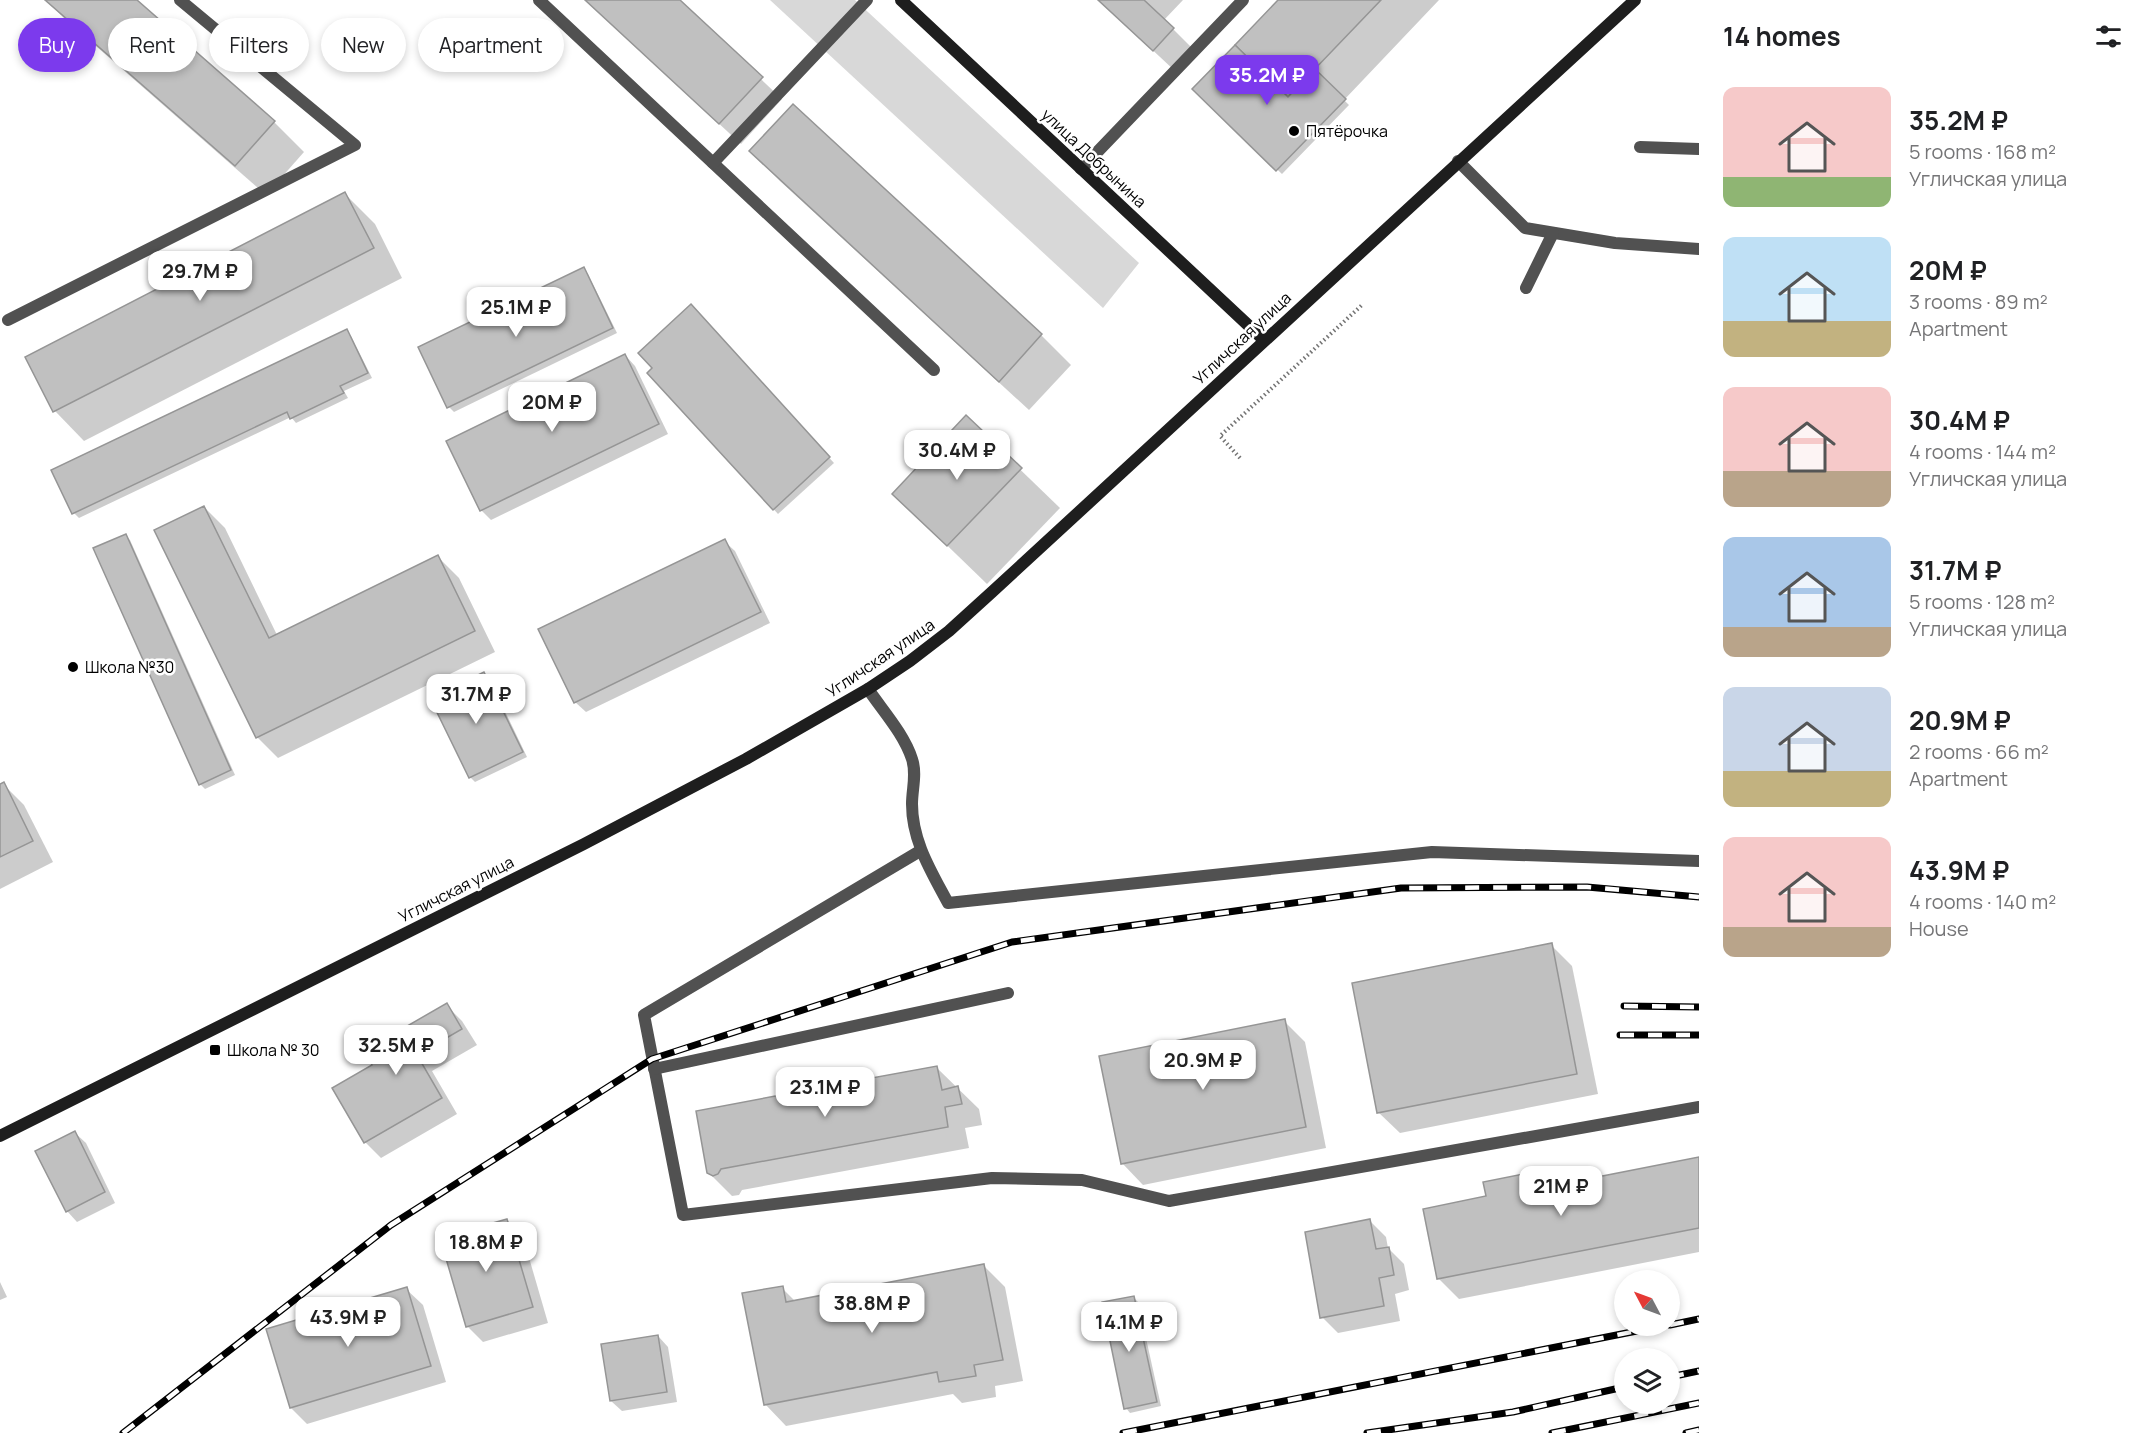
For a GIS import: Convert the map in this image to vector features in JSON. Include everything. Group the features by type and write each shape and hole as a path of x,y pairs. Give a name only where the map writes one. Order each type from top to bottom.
{"street":[{"name":"улица Добрынина","path":"901,0 1264,340"},
{"name":"Угличская улица","path":"0,1136 584,844 746,759 868,689 910,661 949,631 1635,0"}],"lane":[{"path":"8,320 354,145 180,0"},
{"path":"539,0 934,370"},
{"path":"713,163 867,0"},
{"path":"1081,169 1243,0"},
{"path":"1640,147 1699,149"},
{"path":"1458,161 1525,228 1615,243 1699,249"},
{"path":"1526,288 1553,233"},
{"path":"868,689 905,742 913,760 915,780 912,806 920,851 948,903 1432,852 1699,861"},
{"path":"920,851 644,1014 683,1215 992,1178 1082,1180 1169,1201 1699,1107"},
{"path":"654,1069 1008,993"}],"path":[{"path":"1240,458 1220,436 1362,305"}],"shaded area":[{"path":"770,0 855,0 1139,263 1103,308"}],"building":[{"path":"45,0 137,0 158,18 108,18 108,55 96,45 96,18 66,18"},
{"path":"585,0 680,0 763,77 719,124"},
{"path":"1098,0 1144,0 1174,28 1153,51"},
{"path":"1278,0 1381,0 1288,97 1235,45"},
{"path":"1235,45 1288,97 1315,69 1346,99 1276,171 1192,89"},
{"path":"197,53 209,63 209,72 219,72 275,121 235,166 127,72 197,72"},
{"path":"793,104 1042,334 999,382 749,151"},
{"path":"345,192 374,248 53,412 25,357"},
{"path":"584,267 613,328 447,408 418,347"},
{"path":"691,304 830,457 773,510 647,373 652,368 638,353"},
{"path":"347,329 368,373 340,386 344,393 290,419 287,412 72,514 51,470"},
{"path":"625,354 659,424 480,511 446,441"},
{"path":"966,415 1022,468 947,546 892,494"},
{"path":"204,506 269,638 438,555 475,631 256,738 154,530"},
{"path":"126,534 231,770 199,785 93,548"},
{"path":"725,539 761,612 574,703 538,629"},
{"path":"484,672 523,752 469,778 430,698"},
{"path":"4,782 33,841 0,857 0,784"},
{"path":"1552,943 1577,1074 1377,1113 1352,983"},
{"path":"447,1003 462,1029 417,1055 442,1098 364,1143 332,1088 372,1065 364,1051"},
{"path":"1285,1019 1306,1127 1121,1164 1099,1056"},
{"path":"937,1066 942,1090 958,1086 962,1104 945,1107 948,1127 721,1169 713,1176 707,1173 696,1111 845,1083 851,1077 861,1080"},
{"path":"75,1131 105,1192 66,1212 35,1151"},
{"path":"1699,1157 1699,1228 1437,1279 1423,1209 1486,1196 1483,1182 1533,1172 1536,1189"},
{"path":"507,1219 533,1307 466,1327 440,1238"},
{"path":"1370,1219 1376,1249 1389,1247 1394,1275 1379,1278 1384,1306 1320,1318 1305,1232"},
{"path":"984,1264 1003,1360 974,1365 976,1376 939,1382 937,1372 764,1405 742,1293 783,1286 786,1302"},
{"path":"407,1287 431,1366 290,1408 266,1329"},
{"path":"1134,1296 1157,1402 1124,1409 1102,1302"},
{"path":"658,1335 667,1392 610,1401 601,1344"}],"railway":[{"path":"123,1433 391,1225 652,1059 1012,942 1401,888 1587,887 1699,897"},
{"path":"1624,1006 1699,1007"},
{"path":"1620,1035 1699,1035"},
{"path":"1680,1323 1699,1319"},
{"path":"1123,1433 1614,1336"},
{"path":"1680,1375 1699,1371"},
{"path":"1367,1433 1513,1412 1614,1389"},
{"path":"1552,1433 1699,1403"},
{"path":"1686,1433 1699,1430"}],"place":[{"name":"Пятёрочка","path":"1294,131"},
{"name":"Школа №30","path":"73,667"},
{"name":"Школа № 30","path":"215,1050"}]}
